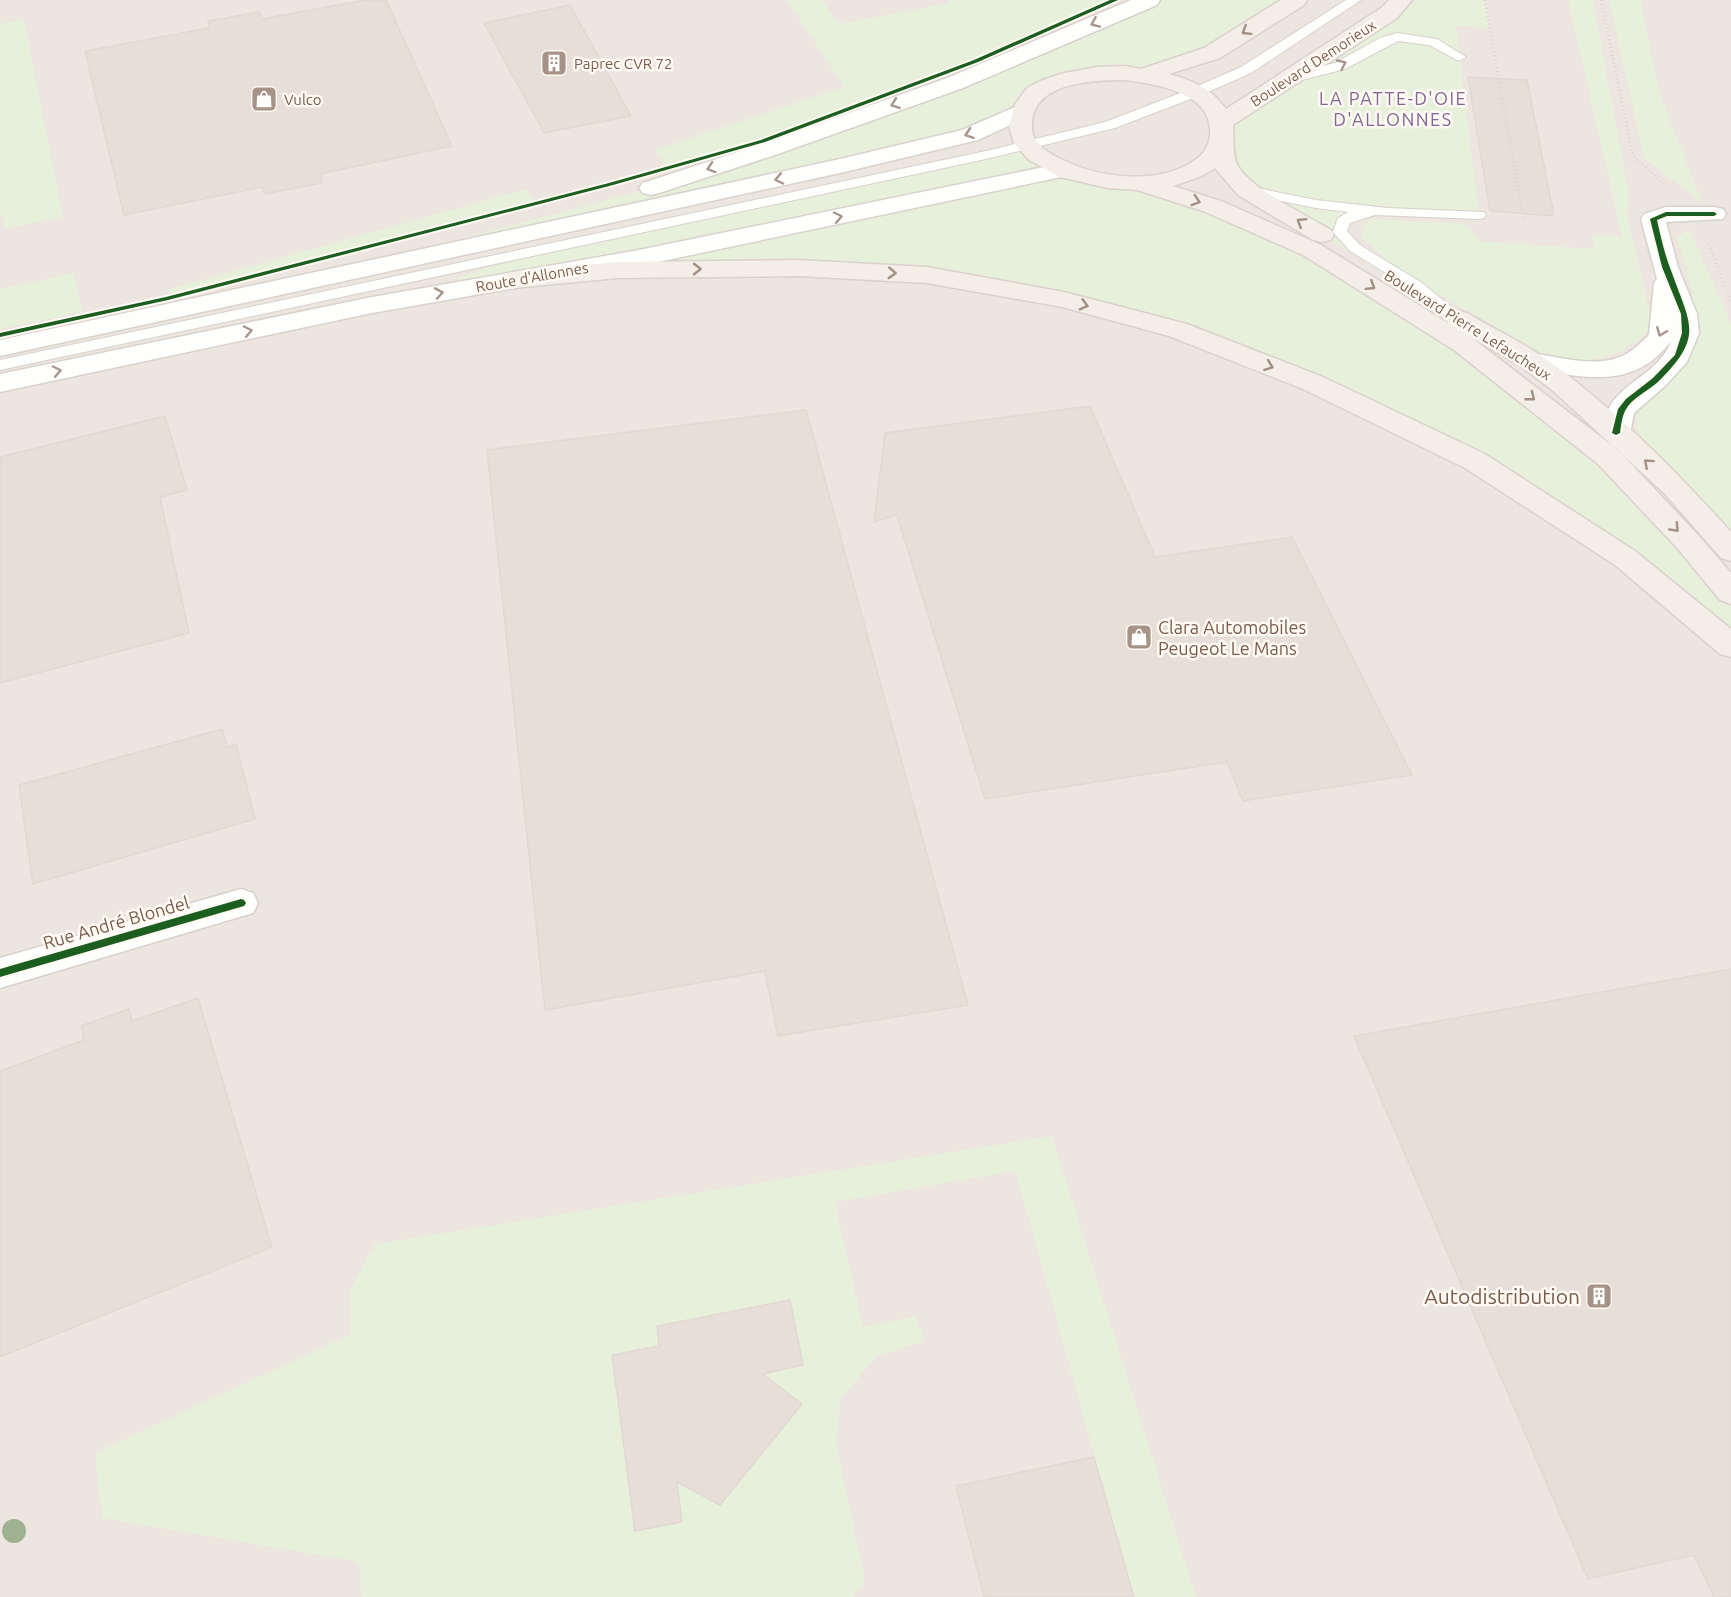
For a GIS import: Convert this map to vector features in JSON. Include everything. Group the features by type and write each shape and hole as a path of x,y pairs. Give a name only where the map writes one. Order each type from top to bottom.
{"main road":[{"path":"353,272 486,232 656,187 770,149 955,82 1149,0"},
{"path":"1144,75 1212,53 1296,0"},
{"name":"Boulevard Demorieux","path":"1140,183 1158,181 1206,163 1222,133 1286,80 1389,13 1401,0"},
{"path":"0,348 969,135 1022,111 1038,92 1048,85 1068,78 1105,73 1144,75 1171,82 1196,92 1210,105 1222,133"},
{"path":"1022,111 1020,128 1022,137 1043,159 1063,170 1100,181 1140,183"},
{"name":"Boulevard Pierre Lefaucheux","path":"1222,133 1226,167 1247,190 1531,361 1562,384 1674,486 1731,551"},
{"name":"Route d'Allonnes","path":"0,383 358,308 639,258 1063,170"},
{"name":"Boulevard Pierre Lefaucheux","path":"1140,183 1212,206 1312,250 1463,344 1608,457 1731,593"},
{"path":"1616,433 1621,411 1629,401 1656,380 1678,356 1687,331 1686,317 1669,275 1653,219 1666,214 1714,214"},
{"path":"513,280 630,269 798,268 927,275 1064,300 1178,330 1313,383 1475,461 1625,558 1731,646"},
{"path":"1531,361 1596,370 1616,368 1636,360 1656,344 1662,335 1669,275"},
{"name":"Rue André Blondel","path":"0,973 241,903"}],"lane":[{"path":"0,364 1028,145 1110,125 1246,70 1355,0"},
{"path":"1286,80 1340,66 1385,41 1397,38 1432,42 1459,57"},
{"path":"1247,190 1316,204 1388,212 1479,215"},
{"path":"1388,212 1353,215 1342,221 1340,232 1355,248 1417,286 1458,319"}],"path":[{"path":"1485,0 1523,218"},
{"path":"1601,0 1633,156 1680,198 1689,213 1701,225 1731,302"}],"shaded area":[{"path":"0,0 1731,0 1731,1597 0,1597"}],"green space":[{"path":"787,0 822,0 839,24 949,3 948,0 1115,0 976,61 763,141 667,169 655,150 844,87"},
{"path":"1149,0 1296,0 1212,53 1144,75 1085,74 1028,101 970,135 353,272 486,232 656,187 770,149"},
{"path":"1401,0 1485,0 1489,28 1456,26 1479,215 1388,212 1353,215 1340,232 1458,319 1247,190 1226,167 1222,122"},
{"path":"1568,0 1593,0 1629,195 1627,216 1653,325 1642,337 1617,353 1587,360 1556,358 1523,344 1412,278 1372,248 1361,236 1364,225 1374,219 1467,224 1479,241 1594,249 1591,235 1622,237"},
{"path":"1609,0 1642,0 1660,95 1703,204 1644,158"},
{"path":"24,19 63,217 5,229 3,214 0,214 0,24"},
{"path":"1028,145 1043,159 1140,183 1312,250 1608,457 1731,593 1731,646 1475,461 1178,330 927,275 798,268 513,280 456,279 531,252"},
{"path":"526,189 535,204 166,299 169,289"},
{"path":"1689,228 1731,323 1731,537 1649,451 1636,426 1640,407 1645,398 1678,356 1680,302 1693,294 1677,238"},
{"path":"74,273 82,312 0,329 0,289"},
{"path":"1052,1136 1196,1597 1134,1597 1015,1171 835,1202 863,1327 916,1316 925,1341 877,1356 841,1398 836,1444 865,1580 854,1597 361,1597 359,1562 102,1518 95,1453 351,1334 350,1290 375,1244"}],"building":[{"name":"Vulco","path":"365,0 386,0 452,146 320,174 322,183 265,194 262,187 124,215 85,51 209,28 208,21 259,12 262,19"},
{"name":"Paprec CVR 72","path":"570,5 631,116 544,133 484,23"},
{"path":"1468,77 1527,80 1554,216 1490,211"},
{"name":"Clara Automobiles Peugeot Le Mans","path":"1090,406 1155,557 1292,537 1412,775 1243,801 1227,762 985,799 897,515 874,522 885,433"},
{"path":"806,410 968,1005 778,1036 765,971 545,1010 487,450"},
{"path":"165,416 187,490 160,497 189,633 0,683 0,457"},
{"path":"222,729 227,747 236,744 255,819 33,884 19,785"},
{"name":"Autodistribution","path":"1731,969 1731,1597 1714,1597 1694,1555 1588,1579 1354,1036"},
{"path":"198,998 272,1247 0,1357 0,1071 84,1040 81,1026 129,1009 132,1021"},
{"path":"790,1300 803,1365 763,1374 802,1404 720,1505 677,1482 682,1522 635,1531 612,1355 659,1346 657,1326"},
{"path":"1094,1457 1134,1597 984,1597 956,1486"}],"cycle path":[{"path":"0,335 166,299 611,184 763,141 976,61 1115,0"},
{"path":"1616,433 1621,411 1629,401 1656,380 1678,356 1686,333 1684,314 1666,267 1653,219 1666,214 1714,214"},
{"path":"0,973 241,903"}],"place":[{"name":"Paprec CVR 72","path":"554,63"},
{"name":"Vulco","path":"264,99"},
{"name":"Clara Automobiles Peugeot Le Mans","path":"1139,637"},
{"name":"Autodistribution","path":"1599,1296"}],"district":[{"name":"LA PATTE-D'OIE D'ALLONNES","path":"1393,108"}]}
